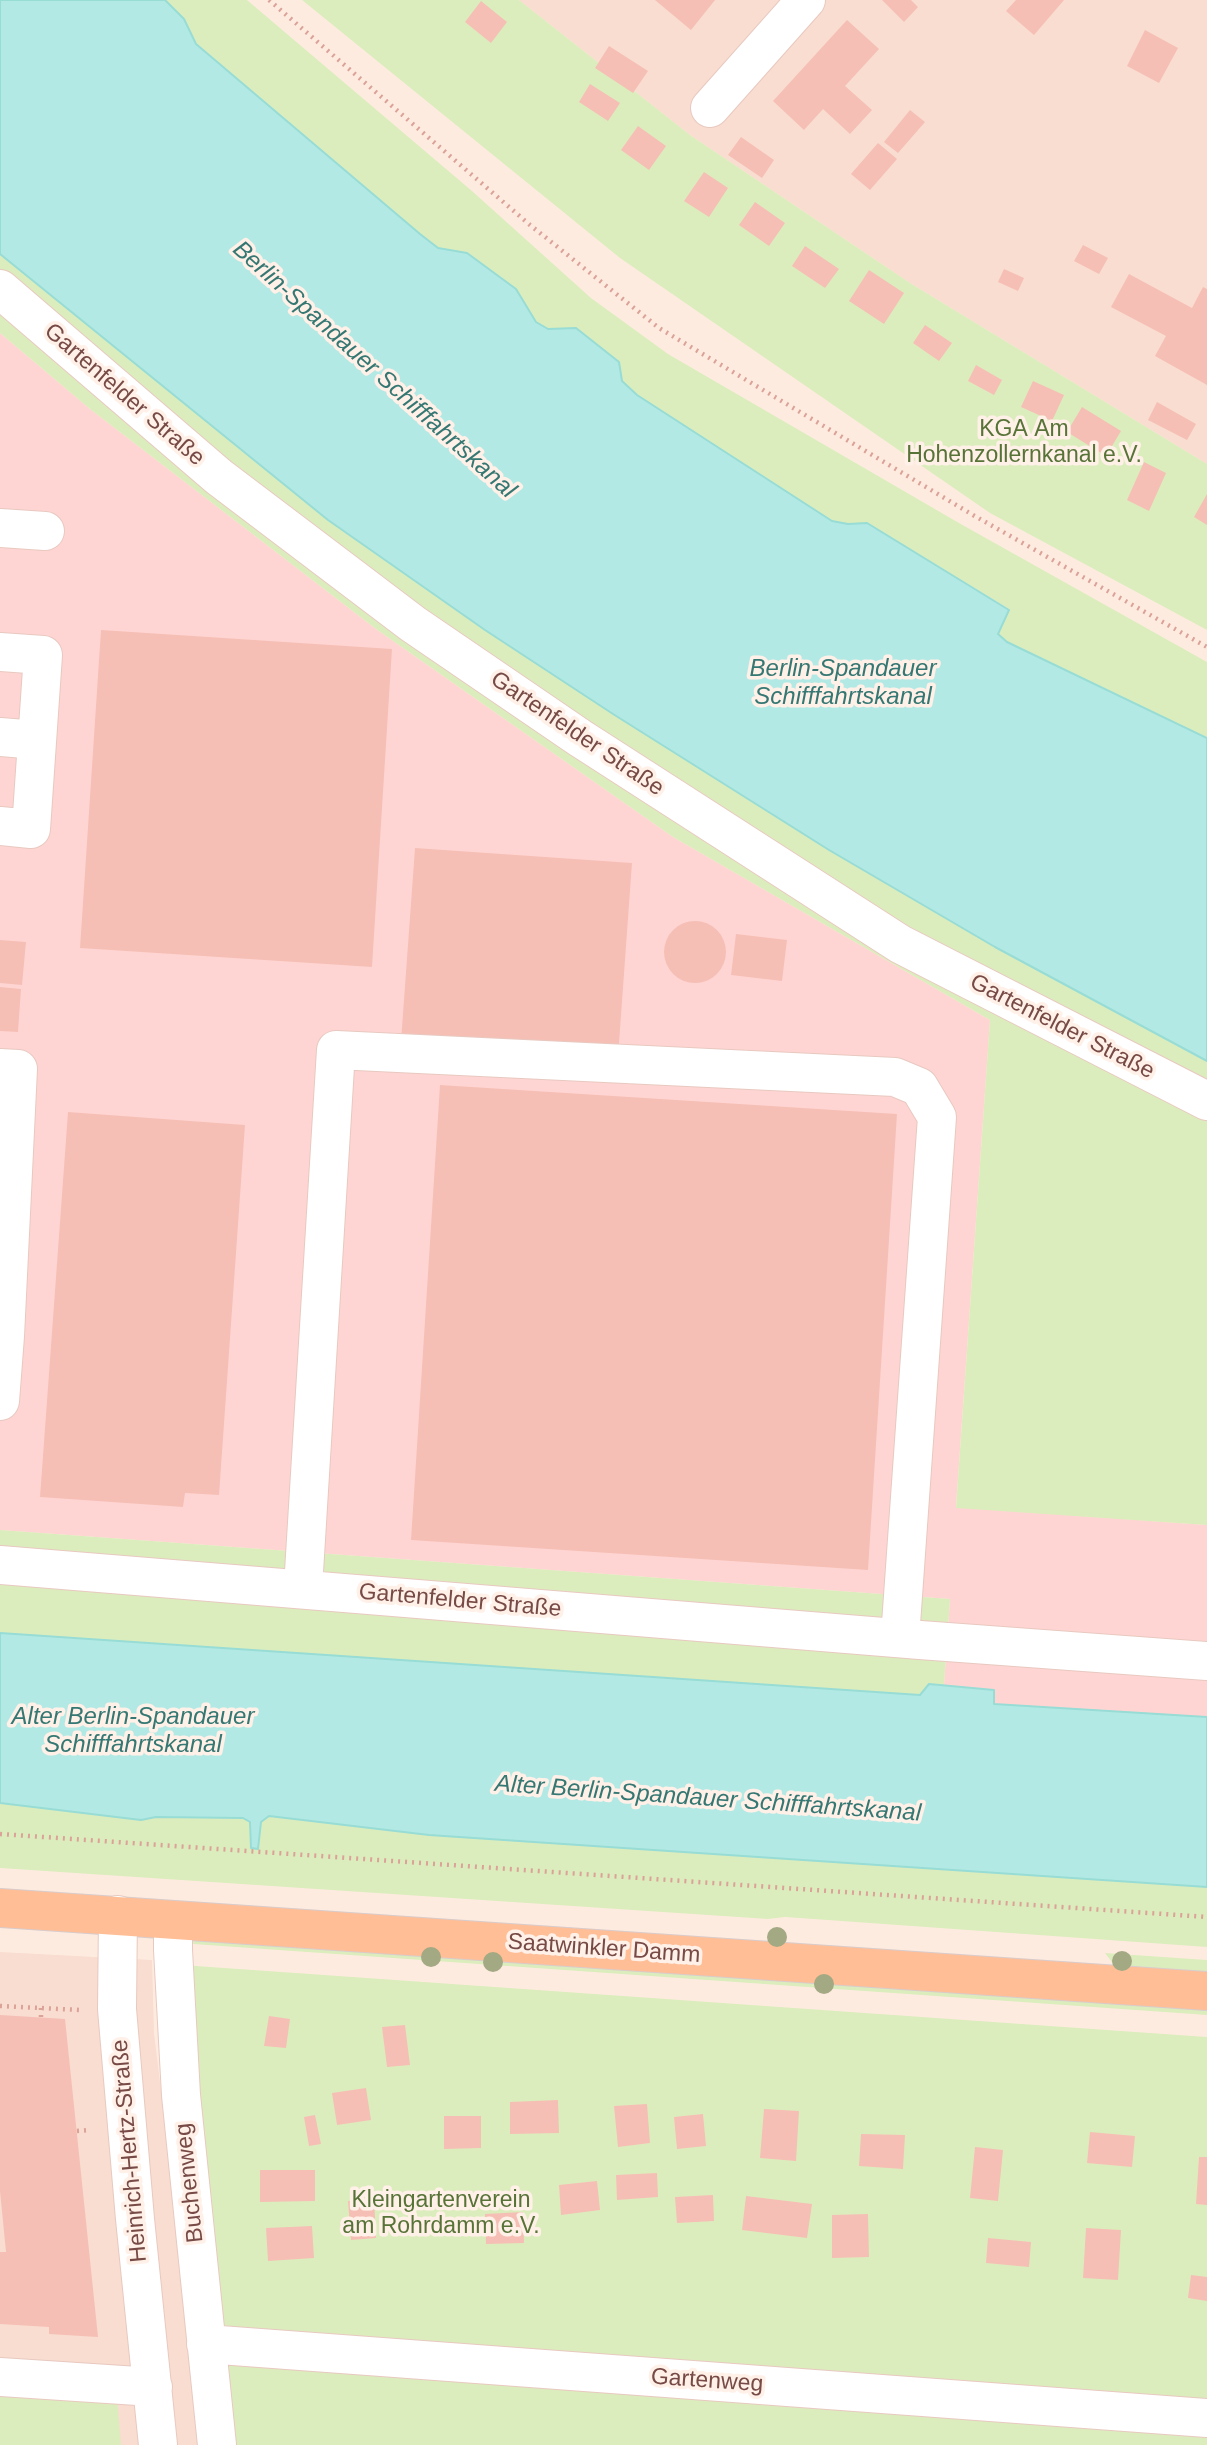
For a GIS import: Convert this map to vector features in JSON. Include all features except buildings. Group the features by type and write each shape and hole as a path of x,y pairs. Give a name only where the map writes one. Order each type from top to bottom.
{"main road":[{"name":"Saatwinkler Damm","path":"0,1908 1207,1991"}],"street":[{"path":"710,108 806,0"},
{"name":"Gartenfelder Straße","path":"0,289 219,477 414,624 580,738 900,944 1207,1101"},
{"path":"0,528 45,531"},
{"path":"0,652 43,655 19,738 31,829 0,826"},
{"path":"303,1588 336,1049 895,1077 919,1087 937,1117 910,1639"},
{"path":"0,1068 18,1069 0,1401"},
{"name":"Gartenfelder Straße","path":"0,1565 1207,1661"},
{"name":"Heinrich-Hertz-Straße","path":"118,1916 117,2009 158,2445"},
{"name":"Buchenweg","path":"173,1920 181,2095 217,2445"},
{"name":"Gartenweg","path":"206,2344 1207,2418"},
{"path":"0,2377 153,2387"}],"path":[{"path":"270,0 530,225 659,328 973,515 1207,647"},
{"path":"0,1834 1207,1917"},
{"path":"0,2006 117,2009"},
{"path":"41,2008 41,2017"},
{"path":"77,2131 90,2130"}],"shaded area":[{"path":"519,0 1207,0 1207,464 910,283 690,135"},
{"path":"0,333 90,409 376,629 673,837 990,1020 956,1507 1207,1525 1207,1717 994,1704 994,1690 944,1685 950,1599 0,1530"},
{"path":"0,1952 152,1960 154,2033 204,2445 0,2445"}],"green space":[{"path":"165,0 247,0 472,191 591,298 668,354 959,523 1207,662 1207,738 1007,642 997,634 1009,609 867,523 832,521 637,395 622,381 536,322 516,289 467,253 438,248 420,234 196,44 184,19"},
{"name":"KGA Am Hohenzollernkanal e.V.","path":"302,0 519,0 690,135 910,283 1207,464 1207,630 990,513 620,258"},
{"path":"0,254 328,520 485,630 829,850 995,947 1207,1061 1207,1525 956,1508 990,1020 673,837 376,629 90,409 0,333"},
{"path":"0,1530 950,1599 944,1685 929,1684 921,1696 0,1633"},
{"path":"0,1803 141,1820 156,1817 243,1818 250,1822 251,1848 258,1848 261,1822 269,1816 429,1835 1207,1887 1207,1947 785,1917 768,1919 0,1868"},
{"path":"194,1937 1207,2007 1207,2015 193,1944"},
{"path":"1105,1953 1207,1960 1207,1973 1115,1966"},
{"name":"Kleingartenverein am Rohrdamm e.V.","path":"182,1965 1207,2037 1207,2445 232,2445"},
{"path":"0,2390 117,2397 121,2445 0,2445"}],"water":[{"name":"Berlin-Spandauer Schifffahrtskanal","path":"0,0 165,0 184,19 196,44 420,234 438,248 467,253 516,289 536,322 548,329 576,328 619,362 622,381 637,395 832,521 867,523 1009,610 998,634 1007,642 1207,738 1207,1061 995,947 829,850 485,630 328,520 0,254"},
{"name":"Alter Berlin-Spandauer Schifffahrtskanal","path":"0,1633 920,1695 929,1684 994,1690 994,1704 1207,1717 1207,1887 429,1835 269,1816 261,1822 258,1849 251,1848 250,1822 243,1818 156,1817 141,1820 0,1803"}]}
